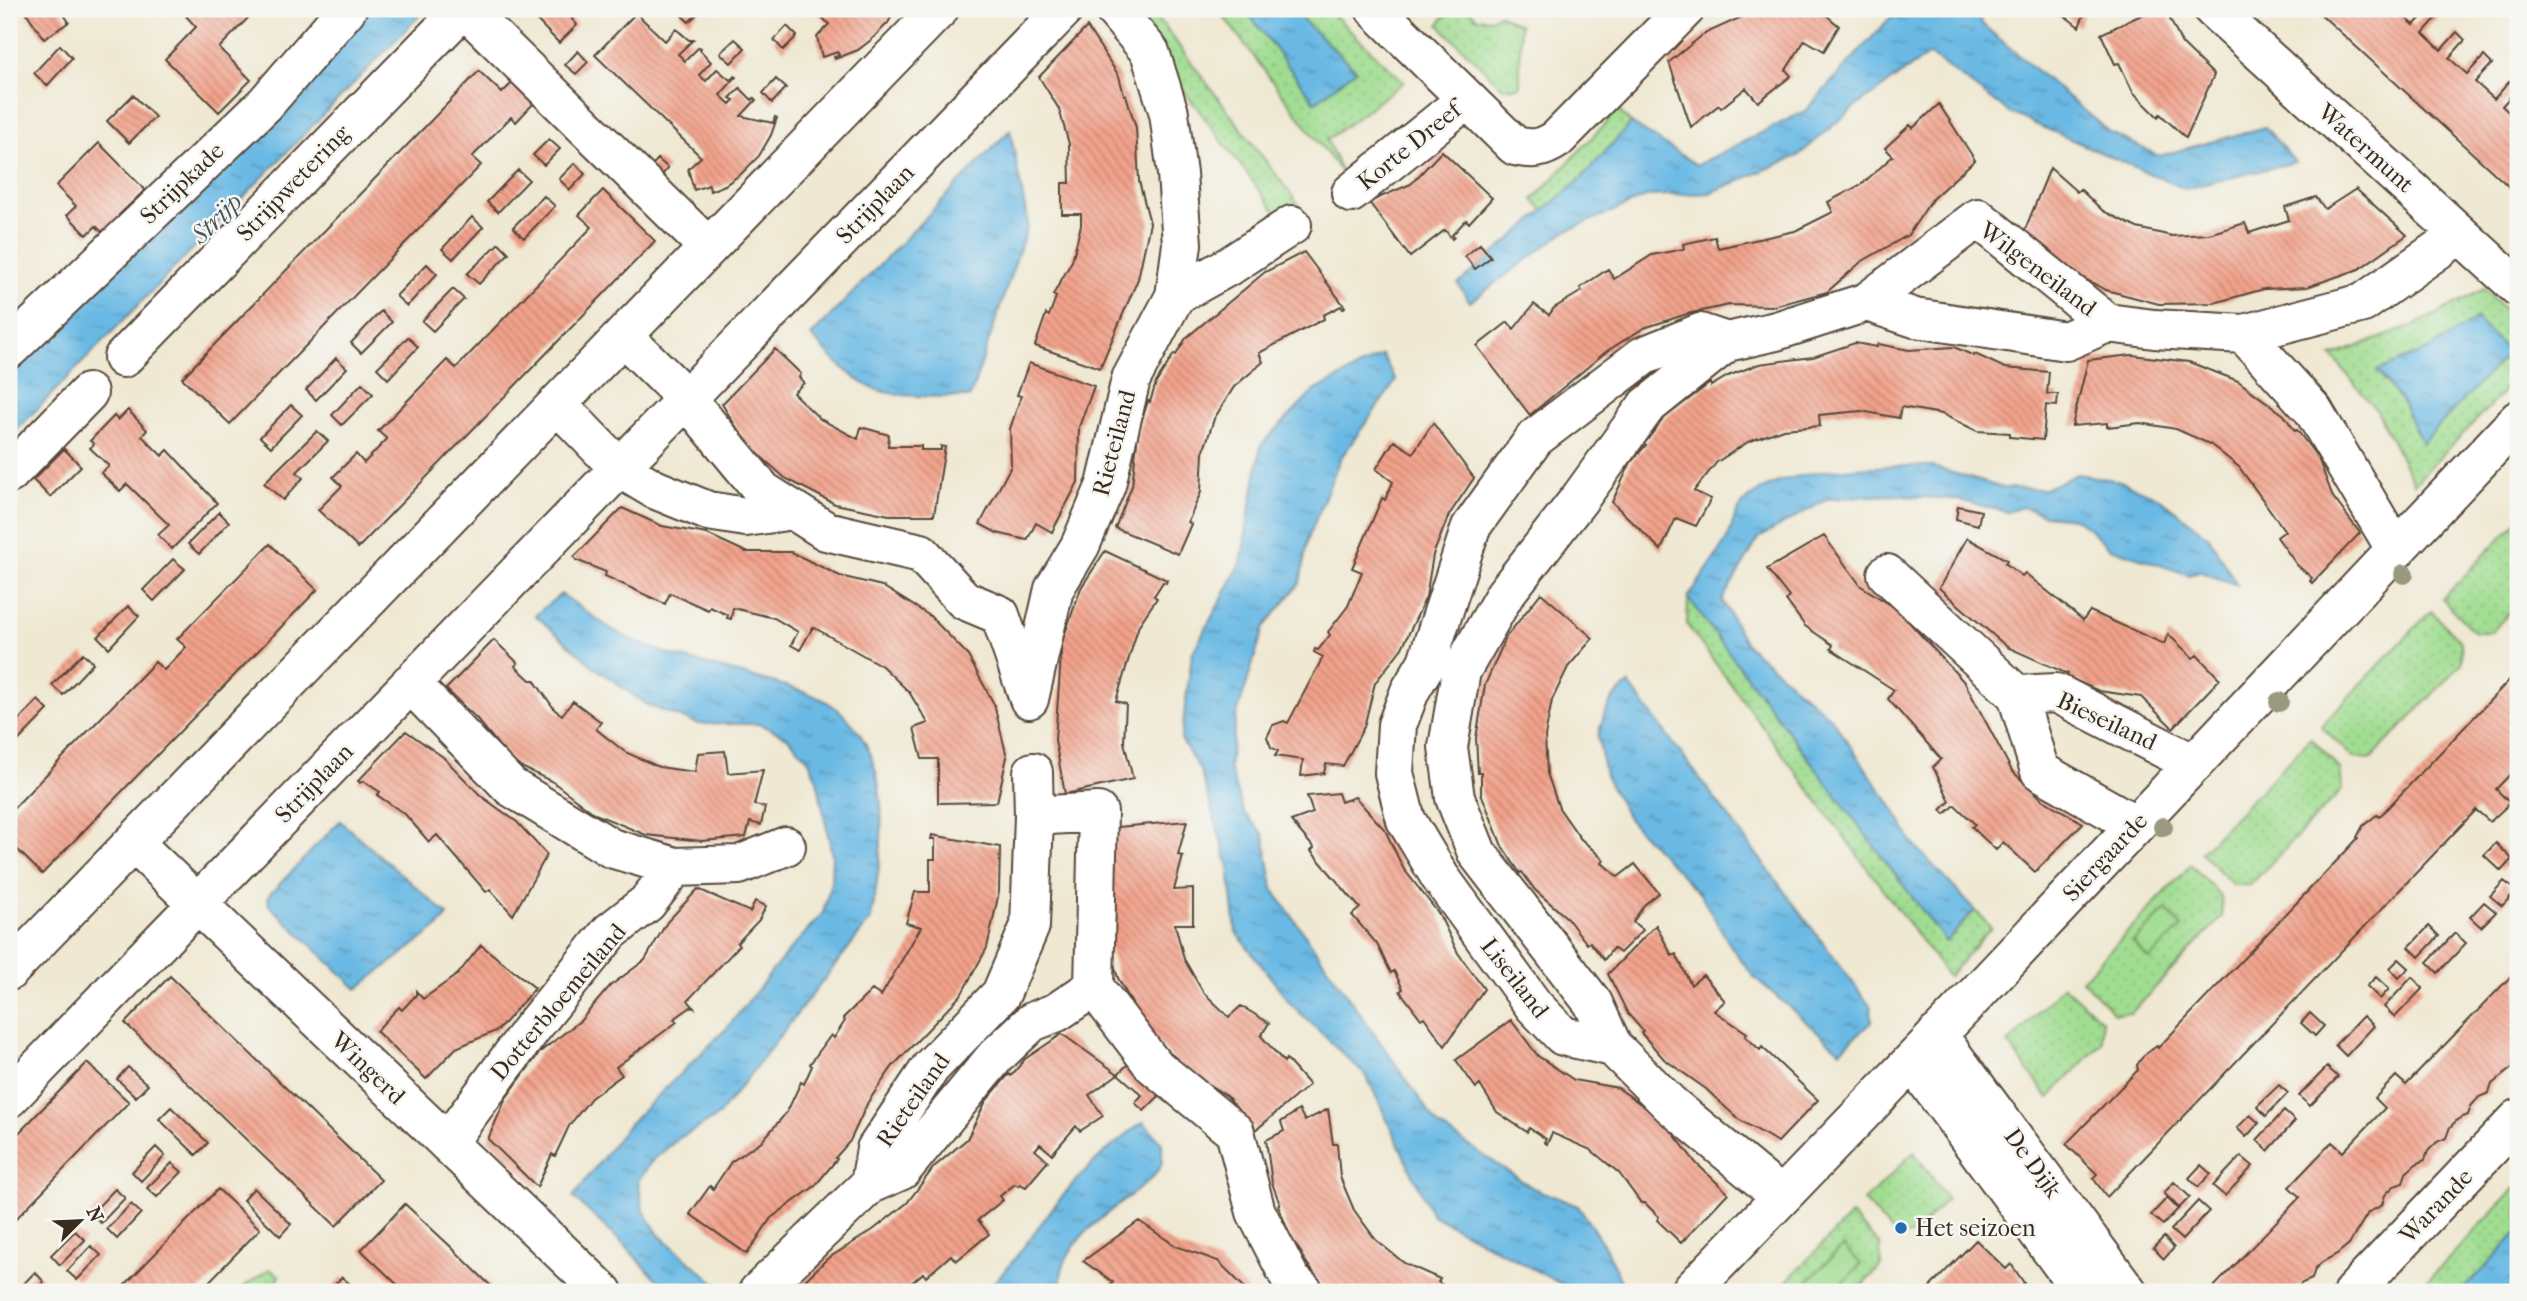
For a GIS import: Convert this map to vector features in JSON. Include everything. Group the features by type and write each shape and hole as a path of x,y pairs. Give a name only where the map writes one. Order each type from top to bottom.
{"street":[{"name":"Strijpkade","path":"9,349 265,104 347,9"},
{"path":"464,9 709,247"},
{"name":"Strijpwetering","path":"123,358 464,9"},
{"path":"9,971 939,9"},
{"name":"Strijplaan","path":"9,1098 1064,9"},
{"name":"Rieteiland","path":"1000,615 1029,699 1054,589 1080,546 1105,485 1131,379 1175,296 1182,244 1169,113 1150,52 1114,9"},
{"name":"Korte Dreef","path":"1375,9 1515,146 1531,149 1545,147 1557,139 1685,9"},
{"name":"Watermunt","path":"2213,9 2518,288"},
{"name":"Korte Dreef","path":"1351,193 1467,99"},
{"name":"Wilgeneiland","path":"1559,523 1646,407 1727,342 1776,331 1867,302 1978,218 2108,323"},
{"path":"1175,296 1231,265 1292,225"},
{"name":"Wilgeneiland","path":"1867,302 1915,318 2066,341 2108,323 2154,329 2244,334 2363,303 2460,234"},
{"name":"Wilgeneiland","path":"1513,468 1535,438 1643,356 1700,333 1727,342"},
{"path":"2244,334 2313,410 2396,550"},
{"path":"623,336 686,398 763,491 826,531 921,553 964,600 1000,615 1054,589"},
{"path":"9,474 88,393"},
{"path":"557,404 619,468 654,489 708,511 746,517 793,510"},
{"name":"Siergaarde","path":"1690,1292 2518,420"},
{"name":"Liseiland","path":"1513,468 1471,527 1444,667 1448,747 1455,798 1477,853 1593,1003 1613,1047 1671,1105 1781,1196"},
{"name":"Liseiland","path":"1559,523 1505,594 1444,667 1410,691 1397,725 1394,774 1406,820 1440,877 1534,1006 1563,1036 1613,1047"},
{"path":"1887,574 2017,695"},
{"path":"410,683 511,787 611,848 675,867 739,865 786,846"},
{"name":"Bieseiland","path":"2136,825 2040,771 2017,695 2056,693 2194,764"},
{"name":"Rieteiland","path":"870,1184 876,1149 931,1067 1001,994 1030,926 1033,772"},
{"path":"1034,816 1098,812 1094,987 1153,1065 1235,1132 1256,1212 1290,1280 1304,1292"},
{"name":"Wingerd","path":"134,843 603,1292"},
{"path":"1440,877 1477,853"},
{"name":"Dotterbloemeiland","path":"447,1143 532,1028 610,932 647,903 675,867"},
{"name":"Rieteiland","path":"758,1292 870,1184 902,1170 995,1057 1032,1022 1056,1012 1094,987"},
{"path":"1001,994 1032,1022"},
{"name":"De Dijk","path":"1937,1034 2128,1292"},
{"name":"De Dijk","path":"1912,1061 2082,1292"},
{"name":"Warande","path":"2353,1292 2518,1119"}],"green space":[{"path":"1122,9 1151,9 1302,209 1282,220"},
{"path":"1218,9 1245,9 1315,102 1356,70 1291,9 1328,9 1404,82 1327,140 1343,175"},
{"path":"1448,9 1469,9 1477,18 1490,19 1499,14 1520,25 1520,87 1503,88 1439,25"},
{"path":"1618,110 1631,123 1581,179 1544,211 1533,200"},
{"path":"2484,289 2518,324 2518,377 2414,484 2377,411 2332,356 2415,325","holes":["2476,319 2422,443 2401,400 2377,371 2430,349"]},
{"path":"2518,520 2518,604 2491,632 2474,632 2442,599"},
{"path":"1688,598 1946,942 1975,910 1991,928 1948,977 1687,625"},
{"path":"2431,611 2461,642 2462,663 2371,759 2353,758 2321,726"},
{"path":"2311,738 2340,769 2342,790 2250,885 2233,885 2201,852"},
{"path":"2191,865 2221,896 2222,917 2131,1013 2114,1013 2082,980"},
{"path":"2166,910 2182,927 2149,959 2133,942"},
{"path":"2063,986 2102,1020 2102,1043 2049,1098 2008,1044"},
{"path":"1914,1152 1947,1199 1914,1235 1896,1236 1864,1201"},
{"path":"2518,1185 2518,1232 2461,1292 2417,1292"},
{"path":"1851,1215 1880,1245 1881,1266 1856,1292 1776,1292"},
{"path":"1843,1246 1861,1264 1833,1292 1797,1292"},
{"path":"270,1269 280,1276 271,1292 236,1292"}],"water":[{"name":"Strijp","path":"370,9 426,9 9,438 9,377"},
{"path":"1245,9 1291,9 1356,70 1315,102"},
{"path":"1898,9 1975,9 1983,25 2109,132 2159,156 2265,127 2295,162 2185,189 2010,113 1929,54 1855,107 1798,156 1710,193 1648,196 1564,232 1470,302 1458,284 1581,179 1631,123 1697,165 1805,111"},
{"path":"1010,130 1028,224 970,397 903,395 868,386 845,370 811,336"},
{"path":"2476,319 2509,352 2422,443 2401,400 2377,371 2430,349"},
{"path":"1382,355 1396,381 1340,459 1308,539 1300,583 1264,627 1236,718 1229,767 1244,813 1264,835 1273,889 1438,1125 1533,1188 1578,1206 1605,1247 1625,1290 1621,1292 1576,1292 1432,1215 1367,1077 1291,1004 1236,932 1229,867 1200,770 1181,739 1192,654 1241,563 1261,445 1314,391"},
{"path":"1929,466 2003,488 2045,489 2077,474 2120,481 2158,497 2209,537 2237,585 2198,571 2189,575 2108,547 2074,518 2045,515 2022,507 2007,512 1954,499 1887,495 1828,499 1759,538 1722,600 1746,644 1831,718 1895,811 1913,844 1975,910 1946,942 1688,598 1727,539 1739,509 1754,495 1774,484 1827,471"},
{"path":"561,594 619,634 640,643 680,657 796,689 829,703 851,722 867,746 876,773 881,802 881,832 871,919 717,1117 678,1139 652,1161 638,1181 643,1209 659,1235 726,1292 669,1292 573,1197 628,1125 727,1028 781,960 823,913 831,882 832,855 817,779 808,759 786,736 759,724 698,724 647,705 593,666 535,615"},
{"path":"1629,684 1871,1007 1872,1021 1840,1051 1753,976 1732,948 1700,894 1629,820 1605,776 1598,736 1604,715 1613,698"},
{"path":"340,821 448,915 439,926 357,989 269,905 268,896"},
{"path":"1143,1122 1162,1143 1161,1165 1149,1180 1096,1222 1073,1248 1065,1261 1061,1276 1062,1292 983,1292 1013,1261 1076,1180 1107,1150"},
{"path":"2518,1232 2518,1292 2461,1292"}],"building":[{"path":"24,9 60,9 69,22 44,39"},
{"path":"193,9 239,9 248,18 219,48 251,80 219,112 165,59 196,27 186,16"},
{"path":"526,9 580,11 572,19 577,25 559,43"},
{"path":"683,9 702,9 689,22 679,13"},
{"path":"813,9 896,9 888,23 871,40 858,50 835,59 834,57 839,55 838,52 822,57 817,37 829,24"},
{"path":"1748,9 1832,9 1826,15 1839,26 1824,51 1805,40 1786,70 1791,76 1758,102 1746,88 1691,127 1669,62 1704,34 1744,16"},
{"path":"2056,9 2086,9 2079,27"},
{"path":"2154,9 2165,9 2182,44 2214,75 2186,138 2160,114 2158,117 2133,92 2119,63 2115,64 2101,34"},
{"path":"2315,9 2396,9 2414,25 2432,9 2439,15 2423,33 2441,50 2457,32 2465,40 2449,58 2467,74 2484,56 2492,64 2475,82 2494,99 2510,81 2518,88 2502,106 2518,121 2518,195"},
{"path":"636,13 665,41 676,29 689,40 693,40 678,54 685,61 701,48 711,62 699,75 706,81 717,69 730,80 735,76 720,95 730,104 734,100 730,98 740,88 752,100 756,100 741,116 773,123 775,117 777,118 759,156 725,185 710,191 709,185 694,190 688,169 701,157 595,55"},
{"path":"787,26 797,36 783,50 774,40"},
{"path":"1087,27 1119,76 1126,95 1136,128 1139,181 1150,223 1138,279 1100,368 1035,346 1046,314 1049,316 1056,297 1053,295 1072,261 1081,225 1081,214 1062,214 1062,183 1070,183 1069,144 1059,109 1039,77"},
{"path":"735,39 745,48 731,63 720,53"},
{"path":"60,45 72,58 47,86 34,73"},
{"path":"578,51 588,62 576,74 565,65"},
{"path":"479,71 502,93 513,82 534,103 516,122 511,117 472,157 481,165 230,424 182,378"},
{"path":"776,79 786,88 772,103 763,93"},
{"path":"133,95 155,117 129,143 107,121"},
{"path":"1939,104 1975,160 1933,198 1908,235 1861,262 1827,292 1774,306 1729,305 1687,314 1644,328 1607,351 1530,415 1477,346 1508,322 1514,329 1534,304 1549,315 1554,308 1582,291 1580,288 1608,269 1614,279 1652,255 1684,249 1683,244 1715,237 1718,248 1795,231 1833,212 1828,202 1862,184 1893,156 1885,148 1910,125 1913,128"},
{"path":"549,139 560,149 544,165 533,155"},
{"path":"99,143 145,190 119,215 122,218 108,233 105,229 102,232 96,226 87,235 67,215 76,206 56,186"},
{"path":"1442,151 1492,198 1469,223 1466,220 1452,235 1452,239 1445,230 1410,257 1369,202 1411,184"},
{"path":"658,159 668,168 655,183 645,173"},
{"path":"575,163 585,174 570,190 559,179"},
{"path":"2050,168 2077,192 2080,189 2103,211 2137,228 2172,236 2209,234 2245,223 2249,233 2289,220 2285,207 2316,197 2325,209 2356,189 2407,235 2359,269 2307,287 2264,289 2214,303 2159,304 2106,290 2075,274 2077,272 2057,262 2024,232"},
{"path":"518,170 529,180 498,212 487,202"},
{"path":"603,190 655,241 358,548 318,510 342,486 333,477 356,454 364,463 387,439 378,431 447,360 456,368 592,227 579,215"},
{"path":"544,196 555,206 524,238 513,227"},
{"path":"472,217 483,227 453,259 442,249"},
{"path":"499,243 509,253 479,284 467,274"},
{"path":"1480,244 1491,257 1475,269 1465,256"},
{"path":"1304,252 1345,307 1343,309 1341,306 1323,315 1324,319 1259,353 1263,362 1234,387 1214,419 1203,453 1201,492 1178,554 1115,528 1132,486 1138,432 1148,401 1150,402 1156,383 1174,354 1176,355 1186,338 1265,272"},
{"path":"427,264 437,274 407,306 396,296"},
{"path":"453,289 464,299 433,331 422,321"},
{"path":"381,311 392,322 361,353 351,343"},
{"path":"408,337 418,347 388,379 377,368"},
{"path":"1855,343 1909,350 1954,347 2005,368 2049,372 2047,394 2058,394 2057,406 2046,405 2043,440 2010,437 2010,433 1977,431 1942,414 1901,407 1899,418 1861,411 1819,415 1820,426 1783,429 1748,442 1717,462 1694,491 1711,499 1696,526 1676,518 1661,550 1612,502 1631,462 1664,418 1710,383 1711,386 1759,364 1813,357"},
{"path":"775,349 801,374 799,377 804,383 793,393 820,419 858,439 861,427 889,435 888,446 921,446 921,450 941,450 941,446 945,447 934,515 889,515 835,504 785,478 746,443 722,404"},
{"path":"2132,355 2189,362 2238,381 2284,415 2295,431 2297,430 2318,458 2333,497 2360,533 2312,583 2312,578 2297,565 2277,537 2285,531 2239,467 2210,444 2176,429 2140,423 2107,427 2107,423 2072,426 2088,360"},
{"path":"336,358 347,368 316,400 306,390"},
{"path":"1029,363 1094,386 1079,427 1078,482 1052,532 1036,523 1027,540 997,533 980,524 1011,466 1010,429 1021,396 1017,395"},
{"path":"362,383 373,394 342,425 332,415"},
{"path":"291,405 302,415 271,447 260,437"},
{"path":"128,410 147,430 142,436 162,456 168,450 217,503 172,549 158,535 169,525 127,484 120,491 101,473 109,466 90,448 94,444 90,441 114,416 118,420"},
{"path":"1433,423 1474,478 1449,515 1433,555 1426,597 1402,648 1375,683 1364,727 1343,766 1326,764 1324,773 1301,776 1303,760 1275,756 1278,751 1271,747 1267,737 1273,725 1284,721 1288,723 1323,657 1314,652 1315,649 1318,650 1330,635 1328,632 1348,606 1362,572 1352,568 1382,498 1385,500 1393,482 1376,469 1394,441 1413,453"},
{"path":"317,431 328,441 297,472 303,478 283,500 264,483"},
{"path":"64,449 81,466 50,497 33,480"},
{"path":"1958,506 1981,511 1978,525 1956,519"},
{"path":"622,508 662,526 707,534 746,552 791,552 840,576 882,586 930,616 967,654 994,704 1007,757 997,802 938,803 938,759 922,759 914,728 928,723 909,692 882,666 813,627 800,650 791,645 798,632 774,618 733,608 731,619 710,607 708,610 670,593 665,604 605,576 606,572 576,560 574,557"},
{"path":"219,512 229,522 199,554 188,544"},
{"path":"1824,536 1861,586 1897,609 1965,683 2012,771 2043,800 2083,823 2035,872 2003,842 1996,850 1972,827 1975,824 1955,805 1945,814 1941,810 1950,801 1933,767 1941,759 1888,699 1894,690 1831,649 1833,645 1805,626 1786,600 1789,597 1767,569"},
{"path":"1967,538 2007,560 2005,563 2022,576 2025,573 2083,620 2090,611 2164,644 2168,634 2193,658 2197,655 2220,679 2173,728 2141,697 2099,691 2007,647 1939,588"},
{"path":"270,544 317,590 42,874 9,841 9,813 155,662 164,670 186,647 177,639"},
{"path":"1105,551 1167,580 1154,596 1157,598 1139,625 1116,701 1126,704 1124,742 1133,779 1065,794 1055,740 1062,642 1081,588"},
{"path":"173,559 185,569 154,601 143,590"},
{"path":"1541,593 1593,638 1568,667 1552,700 1545,736 1547,773 1559,808 1580,838 1618,877 1635,864 1659,893 1644,905 1633,922 1643,930 1620,953 1613,948 1604,960 1590,942 1587,944 1567,918 1535,890 1522,872 1520,873 1502,846 1481,793 1476,738 1485,685 1506,637"},
{"path":"128,606 139,616 109,648 98,637"},
{"path":"494,640 518,663 515,666 530,680 534,680 555,710 562,715 573,701 601,722 596,729 625,752 659,767 695,772 698,753 725,751 728,773 763,770 754,805 765,807 761,825 750,822 746,837 702,841 646,835 595,814 553,782 513,763 478,720 446,689"},
{"path":"83,653 93,663 63,695 52,685"},
{"path":"2518,671 2518,766 2496,789 2510,803 2490,822 2476,810 2107,1197 2093,1178 2097,1174 2066,1144 2138,1070 2137,1065 2144,1055 2157,1046 2158,1048 2348,849 2358,838 2363,826 2377,815 2379,817"},
{"path":"38,700 48,710 17,742 9,730"},
{"path":"406,731 443,757 481,796 517,822 547,855 513,915 490,889 486,892 437,835 429,842 405,814 377,795 380,792 363,781 358,781"},
{"path":"1338,793 1341,802 1355,797 1385,830 1403,868 1439,914 1458,953 1484,989 1445,1046 1424,1017 1421,1019 1400,991 1403,989 1394,971 1391,973 1377,944 1352,915 1360,908 1311,851 1314,848 1291,821 1313,813 1307,796"},
{"path":"1187,821 1178,855 1183,856 1174,890 1193,889 1193,924 1175,924 1184,959 1203,992 1229,1017 1241,1006 1269,1023 1261,1036 1309,1085 1256,1130 1227,1096 1182,1068 1145,1028 1118,978 1109,947 1107,870 1118,827"},
{"path":"932,835 1000,847 999,892 987,948 961,995 893,1066 868,1102 850,1141 835,1158 837,1159 815,1186 771,1218 747,1254 690,1214 710,1186 713,1189 731,1162 763,1140 787,1112 801,1082 804,1084 812,1066 810,1064 831,1035 834,1038 845,1021 843,1018 872,990 881,996 921,927 906,923 915,892 930,892 930,859 935,859 935,839 931,839"},
{"path":"2496,843 2512,859 2501,871 2484,855"},
{"path":"2504,881 2516,891 2502,906 2490,896"},
{"path":"698,889 750,912 755,901 766,906 759,920 737,943 739,946 688,1000 694,1008 691,1007 674,1019 677,1022 616,1067 622,1075 591,1098 569,1126 537,1187 488,1139 506,1098 540,1052 581,1020 610,986 645,960 667,922"},
{"path":"2484,902 2496,912 2481,927 2470,917"},
{"path":"1656,925 1672,956 1676,954 1691,985 1703,975 1725,1001 1714,1011 1747,1033 1745,1036 1760,1050 1762,1047 1818,1100 1778,1142 1738,1119 1706,1089 1664,1059 1628,1014 1608,974"},
{"path":"2429,926 2439,936 2419,957 2409,947"},
{"path":"2455,933 2466,943 2438,973 2427,962"},
{"path":"481,945 535,988 498,1030 456,1048 426,1079 376,1031 399,1007 402,1010 416,995 416,991 423,999 458,974"},
{"path":"2399,959 2409,968 2399,978 2390,968"},
{"path":"2518,969 2518,1056 2513,1067 2492,1084 2489,1093 2479,1097 2471,1106 2468,1115 2458,1119 2450,1127 2446,1138 2428,1151 2425,1160 2406,1173 2403,1183 2394,1186 2385,1195 2382,1205 2368,1213 2349,1244 2322,1262 2315,1269 2312,1279 2302,1283 2293,1292 2209,1292 2300,1197 2289,1187 2332,1142 2343,1152 2385,1108 2375,1098 2396,1076 2406,1085"},
{"path":"170,976 381,1180 336,1226 125,1023"},
{"path":"2376,977 2389,989 2380,999 2367,986"},
{"path":"2412,977 2423,988 2395,1017 2384,1007"},
{"path":"2310,1013 2324,1026 2315,1036 2301,1023"},
{"path":"2363,1016 2374,1026 2346,1056 2335,1045"},
{"path":"1511,1020 1538,1056 1574,1080 1618,1088 1663,1120 1696,1163 1728,1193 1681,1243 1657,1220 1659,1217 1645,1203 1641,1203 1619,1173 1591,1150 1552,1133 1547,1144 1544,1142 1546,1139 1529,1128 1527,1132 1497,1112 1480,1085 1476,1088 1456,1060"},
{"path":"1062,1034 1118,1074 1089,1095 1103,1116 1080,1131 1076,1126 1052,1154 1040,1144 1035,1150 1048,1161 1026,1187 1015,1184 1000,1196 1003,1200 978,1220 989,1234 956,1261 951,1255 926,1277 923,1273 904,1292 796,1292 827,1259 873,1230 907,1203 934,1167 967,1139 986,1101 1009,1074 1011,1076 1025,1059"},
{"path":"87,1063 129,1102 9,1226 9,1143"},
{"path":"1128,1064 1161,1094 1144,1111 1135,1103 1142,1095 1118,1074"},
{"path":"128,1067 148,1085 136,1097 117,1079"},
{"path":"2327,1067 2338,1077 2310,1106 2299,1096"},
{"path":"2279,1085 2288,1093 2266,1116 2257,1106"},
{"path":"171,1107 208,1143 196,1155 159,1119"},
{"path":"1328,1109 1333,1144 1337,1144 1340,1177 1354,1210 1376,1240 1404,1263 1440,1279 1438,1282 1454,1292 1334,1292 1321,1283 1301,1255 1278,1205 1280,1204 1272,1183 1266,1140 1284,1131 1281,1122 1299,1110 1305,1121"},
{"path":"2284,1111 2295,1121 2268,1151 2257,1140"},
{"path":"2250,1115 2259,1123 2246,1137 2237,1128"},
{"path":"156,1147 165,1156 141,1181 132,1172"},
{"path":"2241,1156 2253,1166 2225,1196 2213,1186"},
{"path":"172,1163 182,1172 157,1197 147,1188"},
{"path":"2201,1165 2211,1174 2198,1187 2189,1178"},
{"path":"2174,1182 2190,1197 2179,1208 2164,1193"},
{"path":"254,1188 291,1224 280,1236 243,1200"},
{"path":"115,1189 125,1198 101,1223 91,1214"},
{"path":"218,1189 260,1229 199,1292 118,1292"},
{"path":"2167,1198 2178,1209 2163,1225 2151,1215"},
{"path":"2198,1201 2209,1211 2182,1240 2171,1230"},
{"path":"131,1204 141,1213 117,1239 107,1229"},
{"path":"405,1204 497,1292 405,1292 361,1250"},
{"path":"1139,1221 1176,1246 1218,1261 1249,1292 1122,1292 1111,1285 1113,1282 1083,1261"},
{"path":"75,1231 85,1240 60,1265 51,1255"},
{"path":"2164,1237 2174,1248 2164,1259 2153,1248"},
{"path":"1976,1240 2006,1269 2011,1264 2024,1283 2016,1292 1925,1292"},
{"path":"91,1246 101,1255 77,1280 67,1271"},
{"path":"35,1272 44,1282 34,1292 16,1292"},
{"path":"342,1277 351,1285 340,1292 334,1285"}],"place":[{"name":"Het seizoen","path":"1901,1228"}]}
